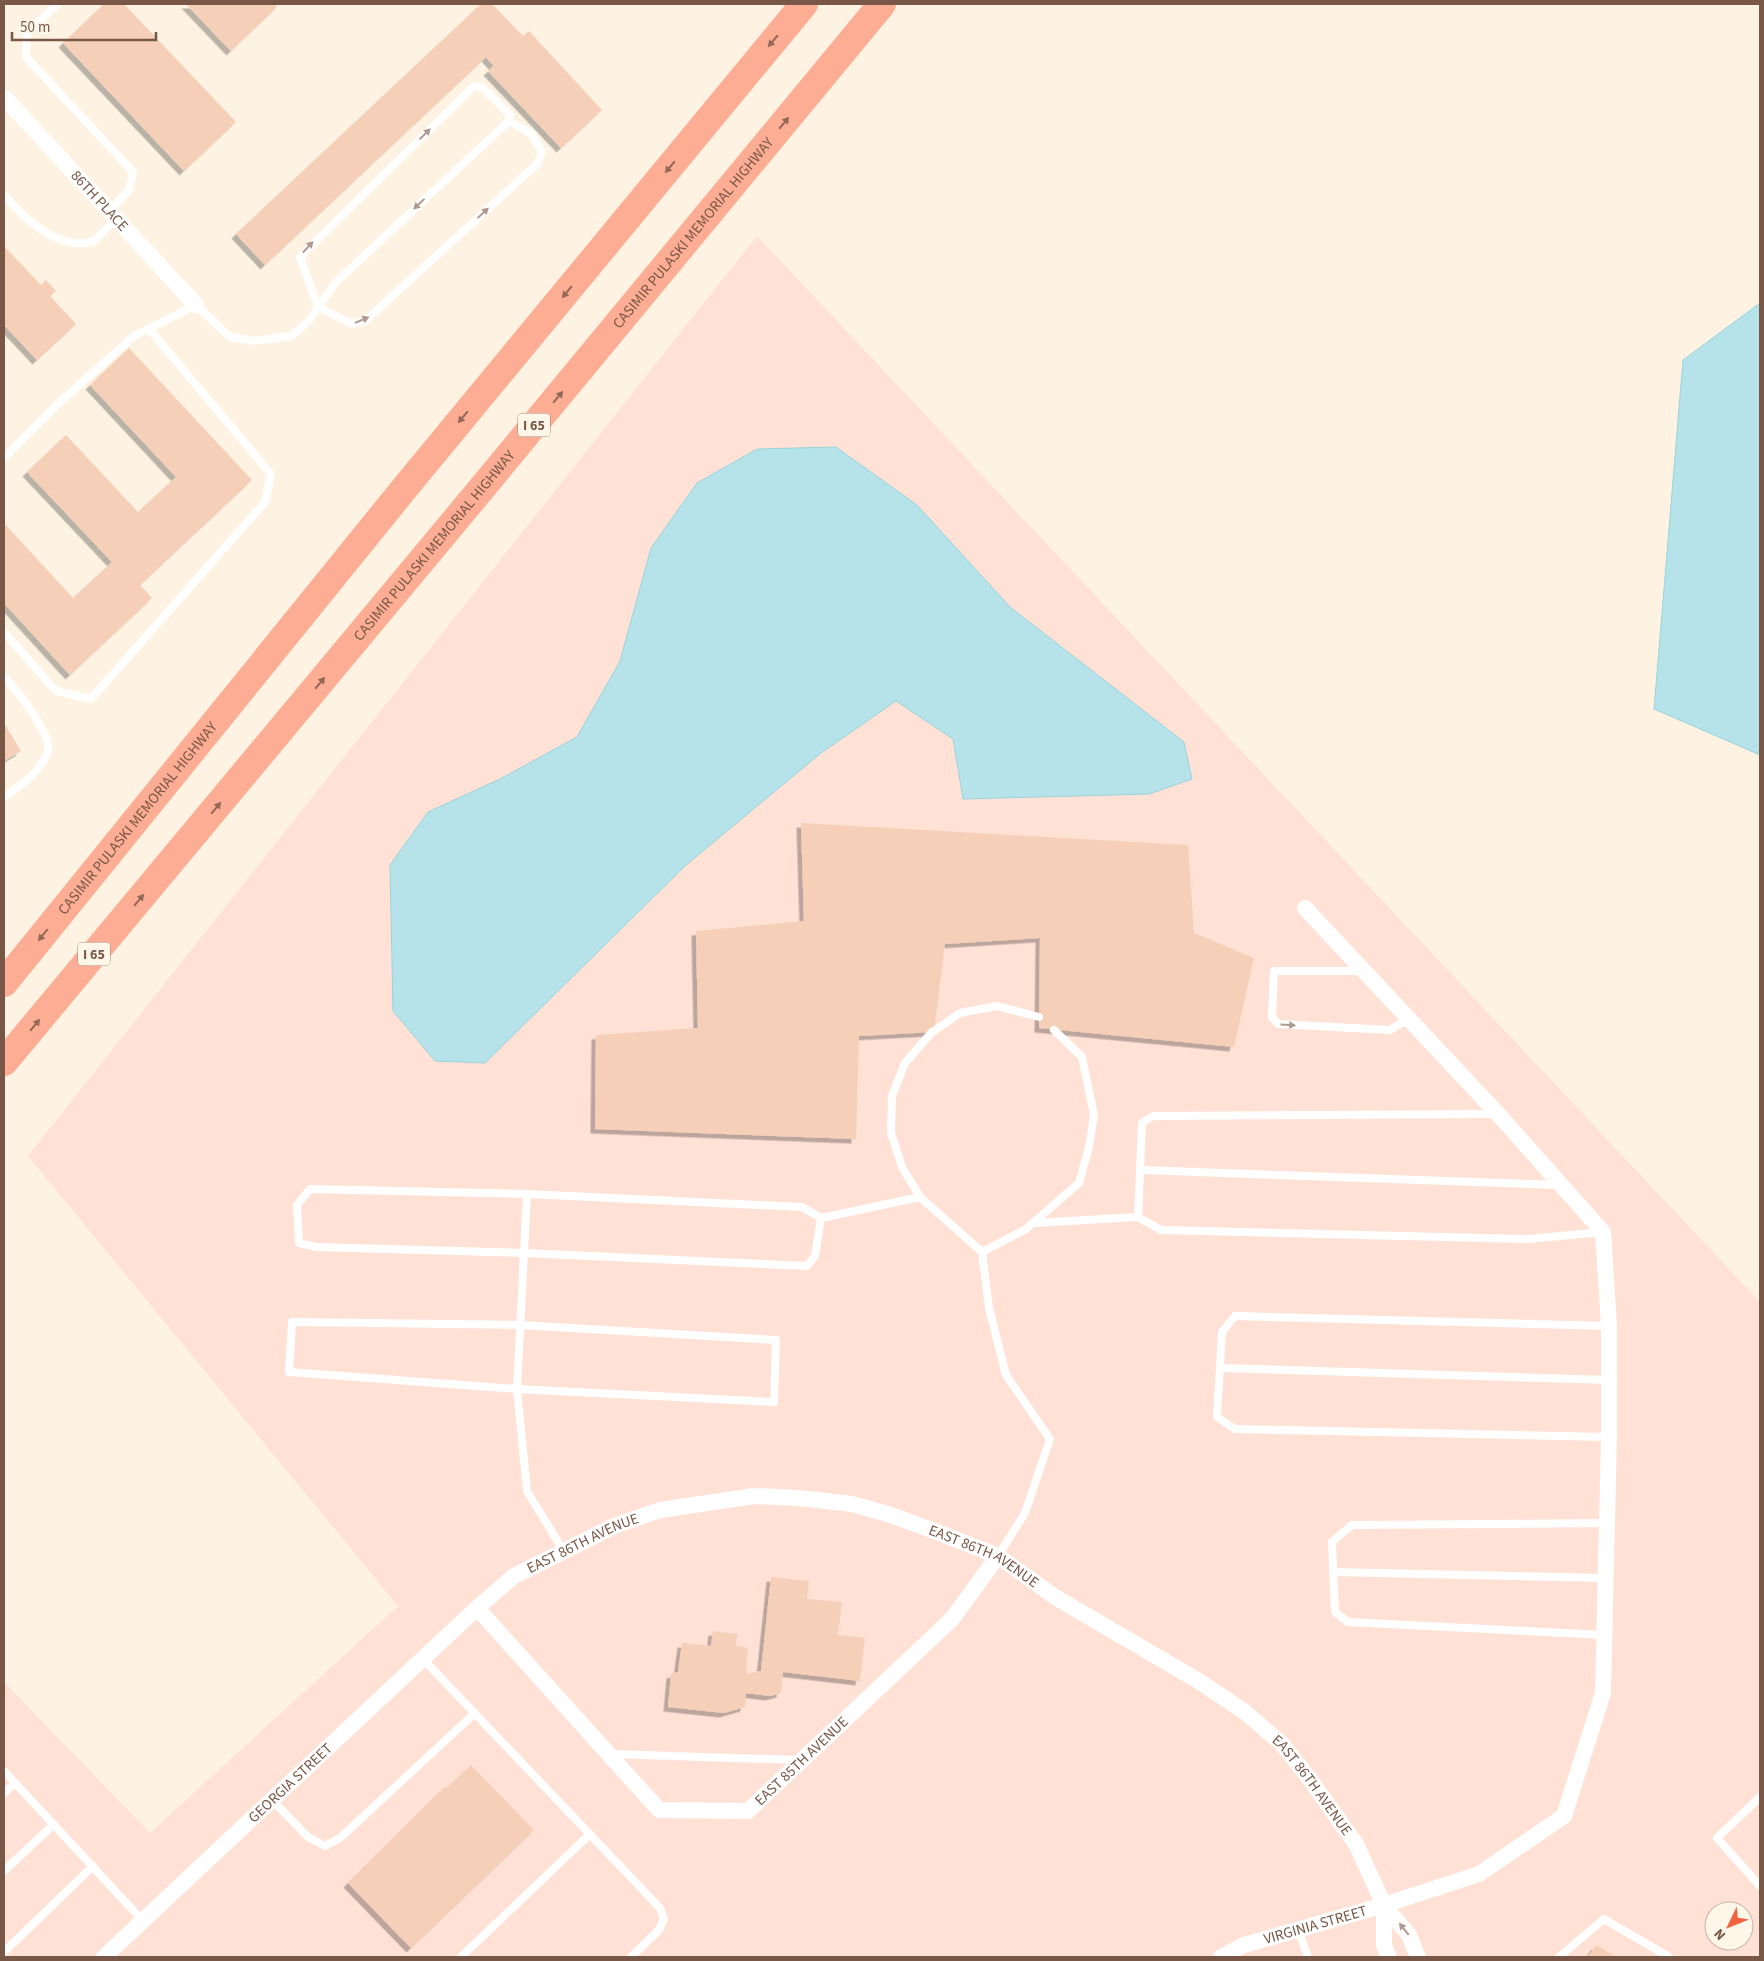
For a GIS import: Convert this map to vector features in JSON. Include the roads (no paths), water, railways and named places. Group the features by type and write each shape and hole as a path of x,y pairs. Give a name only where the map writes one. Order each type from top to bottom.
{"highway":[{"name":"CASIMIR PULASKI MEMORIAL HIGHWAY","path":"4,983 397,498 804,4"},
{"name":"CASIMIR PULASKI MEMORIAL HIGHWAY","path":"4,1062 462,513 882,4"}],"street":[{"name":"86TH PLACE","path":"4,97 196,306"},
{"path":"1304,908 1498,1114 1603,1232"},
{"name":"VIRGINIA STREET","path":"1221,1957 1244,1945 1384,1905 1479,1874 1564,1816 1603,1694 1609,1437 1609,1326 1603,1232"},
{"name":"EAST 86TH AVENUE","path":"477,1608 514,1576 614,1526 660,1510 754,1496 852,1504 909,1522 998,1556 1055,1597 1197,1680 1246,1712 1282,1744 1356,1844 1384,1905 1409,1935 1418,1957"},
{"name":"EAST 85TH AVENUE","path":"477,1608 659,1810 748,1811 952,1619 998,1556"},
{"name":"GEORGIA STREET","path":"104,1957 477,1608"},
{"name":"EAST 86TH AVENUE","path":"1384,1905 1384,1946 1389,1957"}],"lane":[{"path":"4,194 20,213 42,232 71,243 93,242 129,190 133,172 26,57 27,33 58,4"},
{"path":"4,458 60,402 134,336 196,306 230,337 255,341 291,336 308,322 318,307 335,282 509,121 510,115 483,88 474,86 320,235 300,257 318,307 352,324 365,321 537,164 542,152 532,134 509,121"},
{"path":"4,632 56,691 91,699 265,502 271,474 149,329"},
{"path":"4,676 31,708 48,742 48,750 33,776 4,797"},
{"path":"1364,971 1274,971 1272,1017 1278,1024 1390,1030 1408,1019"},
{"path":"998,1556 1025,1513 1050,1439 1006,1375 989,1308 982,1252 920,1197 902,1167 891,1133 892,1096 905,1063 933,1032 960,1013 997,1006 1039,1017"},
{"path":"982,1252 1026,1229 1079,1183 1089,1147 1094,1115 1082,1057 1054,1030"},
{"path":"1138,1217 1142,1170 1142,1124 1153,1116 1498,1114"},
{"path":"1142,1170 1561,1186"},
{"path":"821,1218 815,1256 807,1266 524,1253 316,1247 298,1243 297,1206 310,1189 527,1194 802,1208 821,1218 920,1197"},
{"path":"527,1194 516,1389 527,1491 564,1550"},
{"path":"1033,1223 1138,1217 1161,1230 1528,1239 1603,1232"},
{"path":"1609,1326 1235,1316 1222,1332 1217,1417 1234,1429 1609,1437"},
{"path":"292,1322 520,1325 776,1340 774,1402 516,1389 289,1372 292,1322"},
{"path":"1220,1368 1609,1380"},
{"path":"1605,1635 1348,1622 1335,1612 1332,1542 1352,1524 1607,1523"},
{"path":"1333,1572 1606,1578"},
{"path":"423,1659 660,1908 664,1919 659,1930 631,1957"},
{"path":"272,1800 308,1837 325,1846 340,1838 475,1713"},
{"path":"609,1754 804,1760"},
{"path":"4,1771 143,1921"},
{"path":"4,1793 15,1783"},
{"path":"1760,1797 1717,1838 1760,1886"},
{"path":"4,1871 54,1824"},
{"path":"461,1957 590,1834"},
{"path":"4,1952 93,1866"},
{"path":"1559,1957 1604,1918 1669,1957"},
{"path":"1298,1929 1308,1957"}],"water":[{"path":"1760,303 1760,755 1654,709 1683,360"},
{"path":"836,447 917,505 1010,607 1184,742 1192,779 1149,794 963,799 953,739 896,701 821,753 685,866 485,1063 435,1061 393,1011 390,865 428,812 500,779 577,737 620,661 651,548 697,483 757,449"}]}
